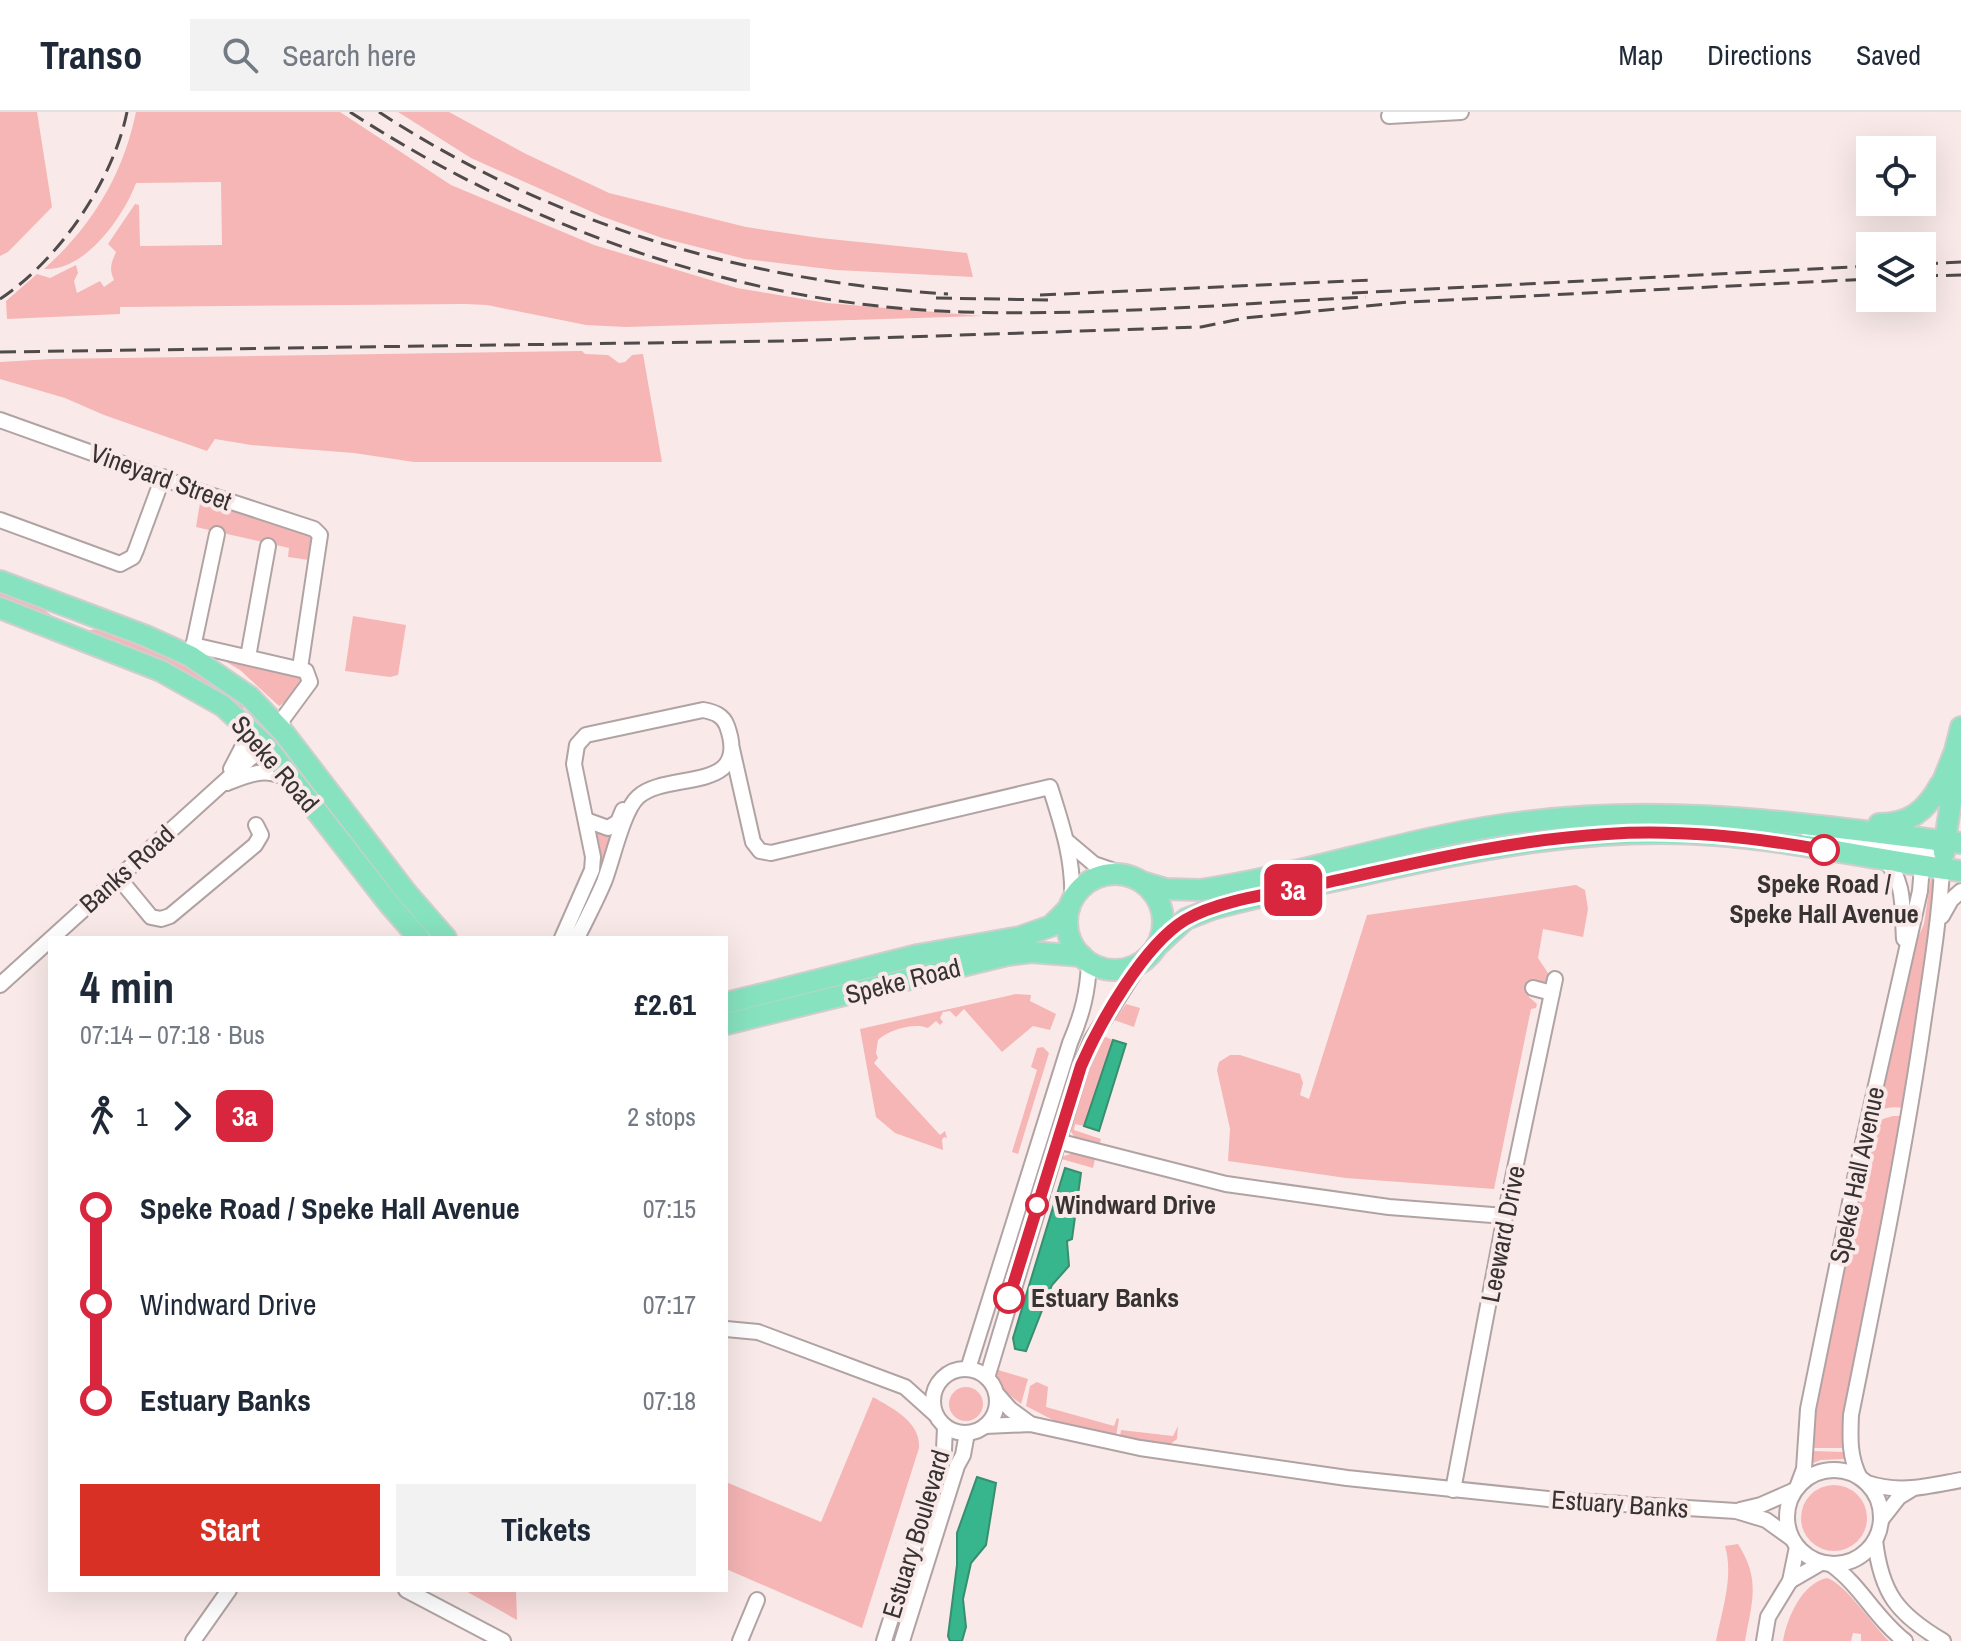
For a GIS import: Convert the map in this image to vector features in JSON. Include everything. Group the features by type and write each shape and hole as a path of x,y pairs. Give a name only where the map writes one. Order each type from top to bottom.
{"highway":[{"name":"Speke Road","path":"0,581 192,651 250,697 284,733 406,892 444,936"},
{"name":"Speke Road","path":"0,608 161,671 223,706 265,745 417,936"},
{"path":"1943,855 1947,783 1961,727"},
{"path":"265,745 284,733"},
{"path":"1947,783 1961,803"},
{"path":"1943,855 1884,860 1766,840 1668,833 1487,838 1212,889 1166,889 1110,874 1094,878 1081,888 1071,905 1069,934 1086,959 1101,968 1115,970 1141,962 1186,919 1212,909 1487,838 1550,819 1629,813 1716,815 1787,821 1903,822 1923,810 1947,783"},
{"path":"1787,821 1943,855"},
{"path":"1134,878 1160,904 1163,931 1158,945"},
{"name":"Speke Road","path":"728,1002 918,955 1020,937 1051,926 1071,905"},
{"name":"Speke Road","path":"728,1024 1007,955 1031,952 1086,959"}],"street":[{"path":"1389,116 1461,112"},
{"name":"Vineyard Street","path":"0,420 314,529 320,535 300,668"},
{"path":"0,520 120,564 133,557 163,477"},
{"path":"192,651 217,534"},
{"path":"248,657 268,546"},
{"name":"Speke Road","path":"192,651 248,657 306,671 310,682 282,720 284,733"},
{"path":"563,936 592,870 593,857 574,764 577,745 586,735 703,710 715,712 723,719 753,842 760,851 771,853 1050,787 1068,842 1073,882 1071,905"},
{"name":"Banks Road","path":"219,786 239,757 244,744 243,724"},
{"path":"717,774 730,758 731,744"},
{"name":"Banks Road","path":"53,936 265,745"},
{"name":"Banks Road","path":"219,786 258,771 280,774 294,782"},
{"path":"578,936 604,883 630,807 638,796 652,789 717,774 739,778"},
{"path":"586,820 608,828 618,822 623,810 630,807"},
{"path":"118,877 151,917 161,919 170,916 255,845 261,835 256,825"},
{"path":"1068,842 1094,864 1134,878"},
{"name":"Speke Hall Avenue","path":"1863,1480 1853,1464 1850,1450 1851,1415 1893,1210 1937,932 1943,855"},
{"name":"Speke Hall Avenue","path":"1797,1488 1804,1469 1808,1409 1905,955 1920,891 1943,855"},
{"path":"1884,860 1892,867 1900,887 1905,955"},
{"path":"1937,932 1945,907 1961,891"},
{"name":"Banks Road","path":"0,985 48,941"},
{"path":"968,1369 1070,1043 1083,1015 1088,987 1086,959"},
{"path":"987,1378 1081,1066 1092,1039 1141,962"},
{"name":"Leeward Drive","path":"1453,1490 1505,1216 1554,986 1533,988"},
{"path":"1057,1141 1226,1184 1389,1207 1505,1216"},
{"path":"728,1329 758,1332 905,1387 945,1427 967,1433 985,1426 995,1411 996,1393 987,1378 968,1369 948,1374 937,1385 933,1398 935,1414"},
{"path":"905,1387 937,1385"},
{"name":"Estuary Banks","path":"996,1393 1030,1424"},
{"name":"Estuary Banks","path":"985,1426 1030,1424 1179,1455 1334,1477 1558,1500 1736,1511 1766,1520 1794,1543"},
{"name":"Estuary Boulevard","path":"884,1641 944,1450 945,1427"},
{"name":"Estuary Boulevard","path":"902,1641 963,1455 967,1433"},
{"path":"1764,1641 1768,1617 1790,1581 1794,1543 1786,1515 1797,1488 1810,1476 1839,1470 1882,1488 1913,1489 1961,1480"},
{"path":"1863,1480 1880,1506 1881,1520 1875,1540 1878,1565 1887,1592 1913,1620 1943,1641"},
{"name":"Estuary Banks","path":"1736,1511 1761,1505 1797,1488"},
{"path":"1881,1520 1899,1497 1913,1489"},
{"path":"1790,1581 1827,1564 1856,1559 1875,1540"},
{"path":"1794,1543 1808,1557 1847,1575 1878,1617 1905,1641"},
{"path":"193,1641 228,1592"},
{"path":"410,1592 503,1641"},
{"path":"740,1641 757,1600"}],"shaded area":[{"path":"0,112 37,112 52,207 8,252 0,256"},
{"path":"136,112 340,112 451,185 594,245 737,288 827,303 982,316 626,327 586,325 487,305 465,304 120,307 120,314 7,319 6,301 37,274 50,278 76,265 78,273 74,281 77,293 100,281 104,287 114,280 111,266 116,252 108,244 135,204 139,205 140,246 222,245 221,182 136,183 122,211 101,240 74,261 59,268 44,269 77,235 103,198 123,157"},
{"path":"398,112 449,112 526,154 609,193 746,227 967,253 973,277 836,270 745,259 662,238 601,216 471,158"},
{"path":"582,351 585,354 608,355 619,363 632,355 643,354 662,462 414,462 215,439 207,451 65,398 0,379 0,362 51,359"},
{"path":"203,501 307,535 312,538 309,560 288,557 289,548 196,527"},
{"path":"0,592 43,609 63,624 0,601"},
{"path":"353,616 406,625 398,675 390,677 345,671"},
{"path":"99,629 136,640 176,659 244,707 241,712 84,633"},
{"path":"218,657 296,673 303,683 289,704 285,702 279,706 240,670"},
{"path":"594,831 614,835 602,869 596,866"},
{"path":"1931,877 1936,877 1904,1108 1887,1108 1874,1118 1899,981 1924,924"},
{"path":"1576,885 1585,890 1588,909 1583,937 1543,929 1538,958 1548,973 1546,984 1532,981 1529,997 1537,1004 1536,1008 1531,1009 1494,1189 1346,1178 1228,1161 1230,1129 1217,1070 1219,1062 1230,1055 1240,1055 1300,1074 1303,1083 1300,1095 1309,1099 1367,915"},
{"path":"1016,994 1031,995 1030,1001 1056,1014 1050,1030 1033,1026 1002,1052 964,1009 956,1017 950,1011 943,1012 940,1025 936,1021 928,1028 902,1028 878,1040 878,1058 874,1063 940,1135 945,1131 947,1138 942,1140 943,1150 895,1133 876,1117 860,1029"},
{"path":"1126,1004 1140,1008 1134,1027 1114,1020"},
{"path":"1103,1036 1113,1040 1084,1126 1075,1124 1074,1130 1101,1139 1099,1147 1076,1140 1069,1128 1086,1071"},
{"path":"1113,1040 1126,1044 1099,1131 1084,1126"},
{"path":"1043,1047 1049,1053 1018,1154 1012,1152 1037,1070 1031,1067 1037,1048"},
{"path":"1893,1116 1902,1116 1843,1448 1812,1448 1814,1423 1858,1189 1868,1170 1876,1125"},
{"path":"1073,1153 1095,1159 1093,1168 1058,1158"},
{"path":"1065,1168 1081,1173 1072,1239 1067,1241 1069,1266 1052,1285 1026,1351 1015,1349 1013,1338"},
{"path":"995,1369 1028,1379 1021,1404 1002,1389"},
{"path":"1037,1382 1048,1387 1046,1407 1114,1426 1119,1419 1116,1436 1055,1421 1026,1406 1030,1386"},
{"path":"966,1387 978,1392 983,1404 978,1416 966,1421 954,1416 949,1404 954,1392"},
{"path":"873,1397 910,1423 919,1448 862,1628 728,1570 728,1483 821,1522"},
{"path":"1178,1426 1177,1439 1169,1445 1120,1437 1121,1430 1173,1436"},
{"path":"1813,1451 1844,1452 1845,1459 1813,1463"},
{"path":"977,1477 996,1483 986,1545 971,1563 963,1599 966,1627 962,1641 950,1641 957,1533"},
{"path":"1834,1485 1847,1488 1857,1495 1864,1505 1867,1518 1864,1531 1857,1541 1847,1548 1834,1551 1821,1548 1811,1541 1804,1531 1801,1518 1804,1505 1811,1495 1821,1488"},
{"path":"1738,1544 1750,1569 1753,1591 1745,1641 1716,1641 1728,1582 1725,1546"},
{"path":"1827,1578 1850,1596 1889,1641 1861,1641 1861,1634 1853,1633 1851,1641 1783,1641 1792,1612 1803,1594 1818,1581"},
{"path":"468,1592 516,1592 517,1620"}],"railway":[{"path":"0,299 43,263 80,217 110,165 127,112"},
{"path":"350,112 492,192 566,225 642,254 720,277 800,294 880,306 1012,313 1164,309 1366,297"},
{"path":"379,112 511,186 580,215 652,240 798,276 948,294"},
{"path":"1936,263 1961,262"},
{"path":"1352,293 1856,267"},
{"path":"1936,276 1961,275"},
{"path":"1040,295 1371,280"},
{"path":"0,352 785,341 1201,327 1245,318 1408,302 1856,280"},
{"path":"936,298 1052,300"}],"bus line":[{"name":"3a","path":"1009,1298 1092,1039 1141,962 1186,919 1233,903 1522,842 1610,833 1668,833 1766,840 1824,850"}],"place":[{"name":"Speke Road / Speke Hall Avenue","path":"1824,850"},
{"name":"Windward Drive","path":"1037,1205"},
{"name":"Estuary Banks","path":"1009,1298"}]}
